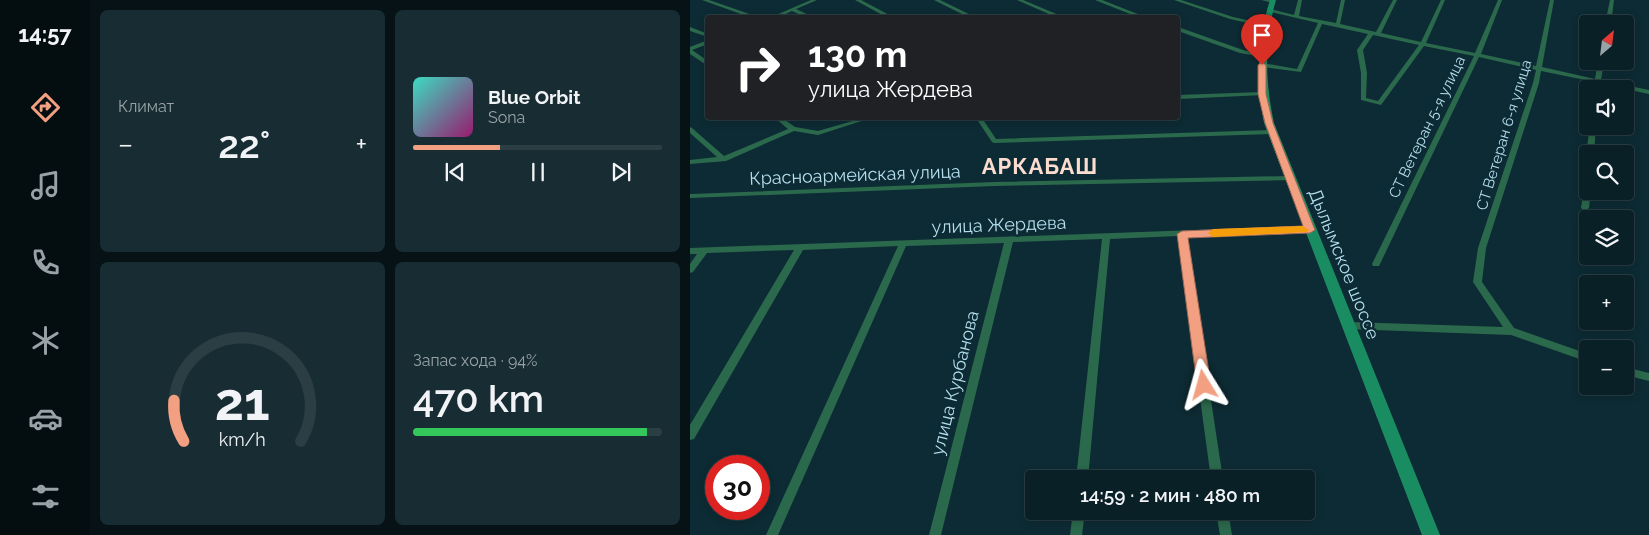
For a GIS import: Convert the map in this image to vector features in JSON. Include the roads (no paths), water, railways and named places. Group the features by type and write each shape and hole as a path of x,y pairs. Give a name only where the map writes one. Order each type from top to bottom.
{"main road":[{"name":"Дылымское шоссе","path":"1270,3 1262,60 1262,94 1272,132 1431,535"}],"street":[{"path":"704,0 749,15"},
{"path":"802,0 812,1"},
{"path":"857,0 887,15"},
{"path":"936,0 968,15"},
{"path":"1019,0 1056,15"},
{"path":"1097,0 1138,15"},
{"path":"1176,0 1232,18 1266,25"},
{"path":"1296,16 1300,0"},
{"path":"1338,24 1343,0"},
{"path":"1395,0 1375,32 1360,50 1364,73 1363,99 1379,104 1423,43 1443,0"},
{"name":"СТ Ветеран 5-я улица","path":"1376,264 1478,54 1500,0"},
{"name":"СТ Ветеран 6-я улица","path":"1511,331 1477,282 1482,248 1539,68 1552,0"},
{"path":"1610,15 1612,0"},
{"path":"778,15 812,1"},
{"path":"1270,3 1296,16 1598,80 1600,70"},
{"path":"791,9 806,15"},
{"path":"1180,30 1262,60 1299,71 1321,21"},
{"path":"690,30 705,35"},
{"path":"705,43 690,50 705,62"},
{"path":"1634,88 1649,92"},
{"path":"1180,97 1262,94"},
{"path":"781,120 793,129 818,133 861,120"},
{"path":"980,120 994,141 1272,132"},
{"path":"690,129 723,159"},
{"path":"690,162 723,159 793,129"},
{"name":"Красноармейская улица","path":"692,196 994,184 1290,178"},
{"path":"1585,208 1586,200"},
{"name":"улица Жердева","path":"690,251 1310,230"},
{"path":"1182,234 1217,470"},
{"path":"1083,470 1106,237"},
{"name":"улица Курбанова","path":"935,535 1009,240"},
{"path":"772,535 903,244"},
{"path":"690,435 800,248"},
{"path":"690,270 704,250"},
{"path":"1350,326 1511,331 1579,355"},
{"path":"1634,373 1649,377"},
{"path":"1076,535 1077,520"},
{"path":"1224,520 1226,535"}],"district":[{"name":"АРКАБАШ","path":"1040,166"}]}
